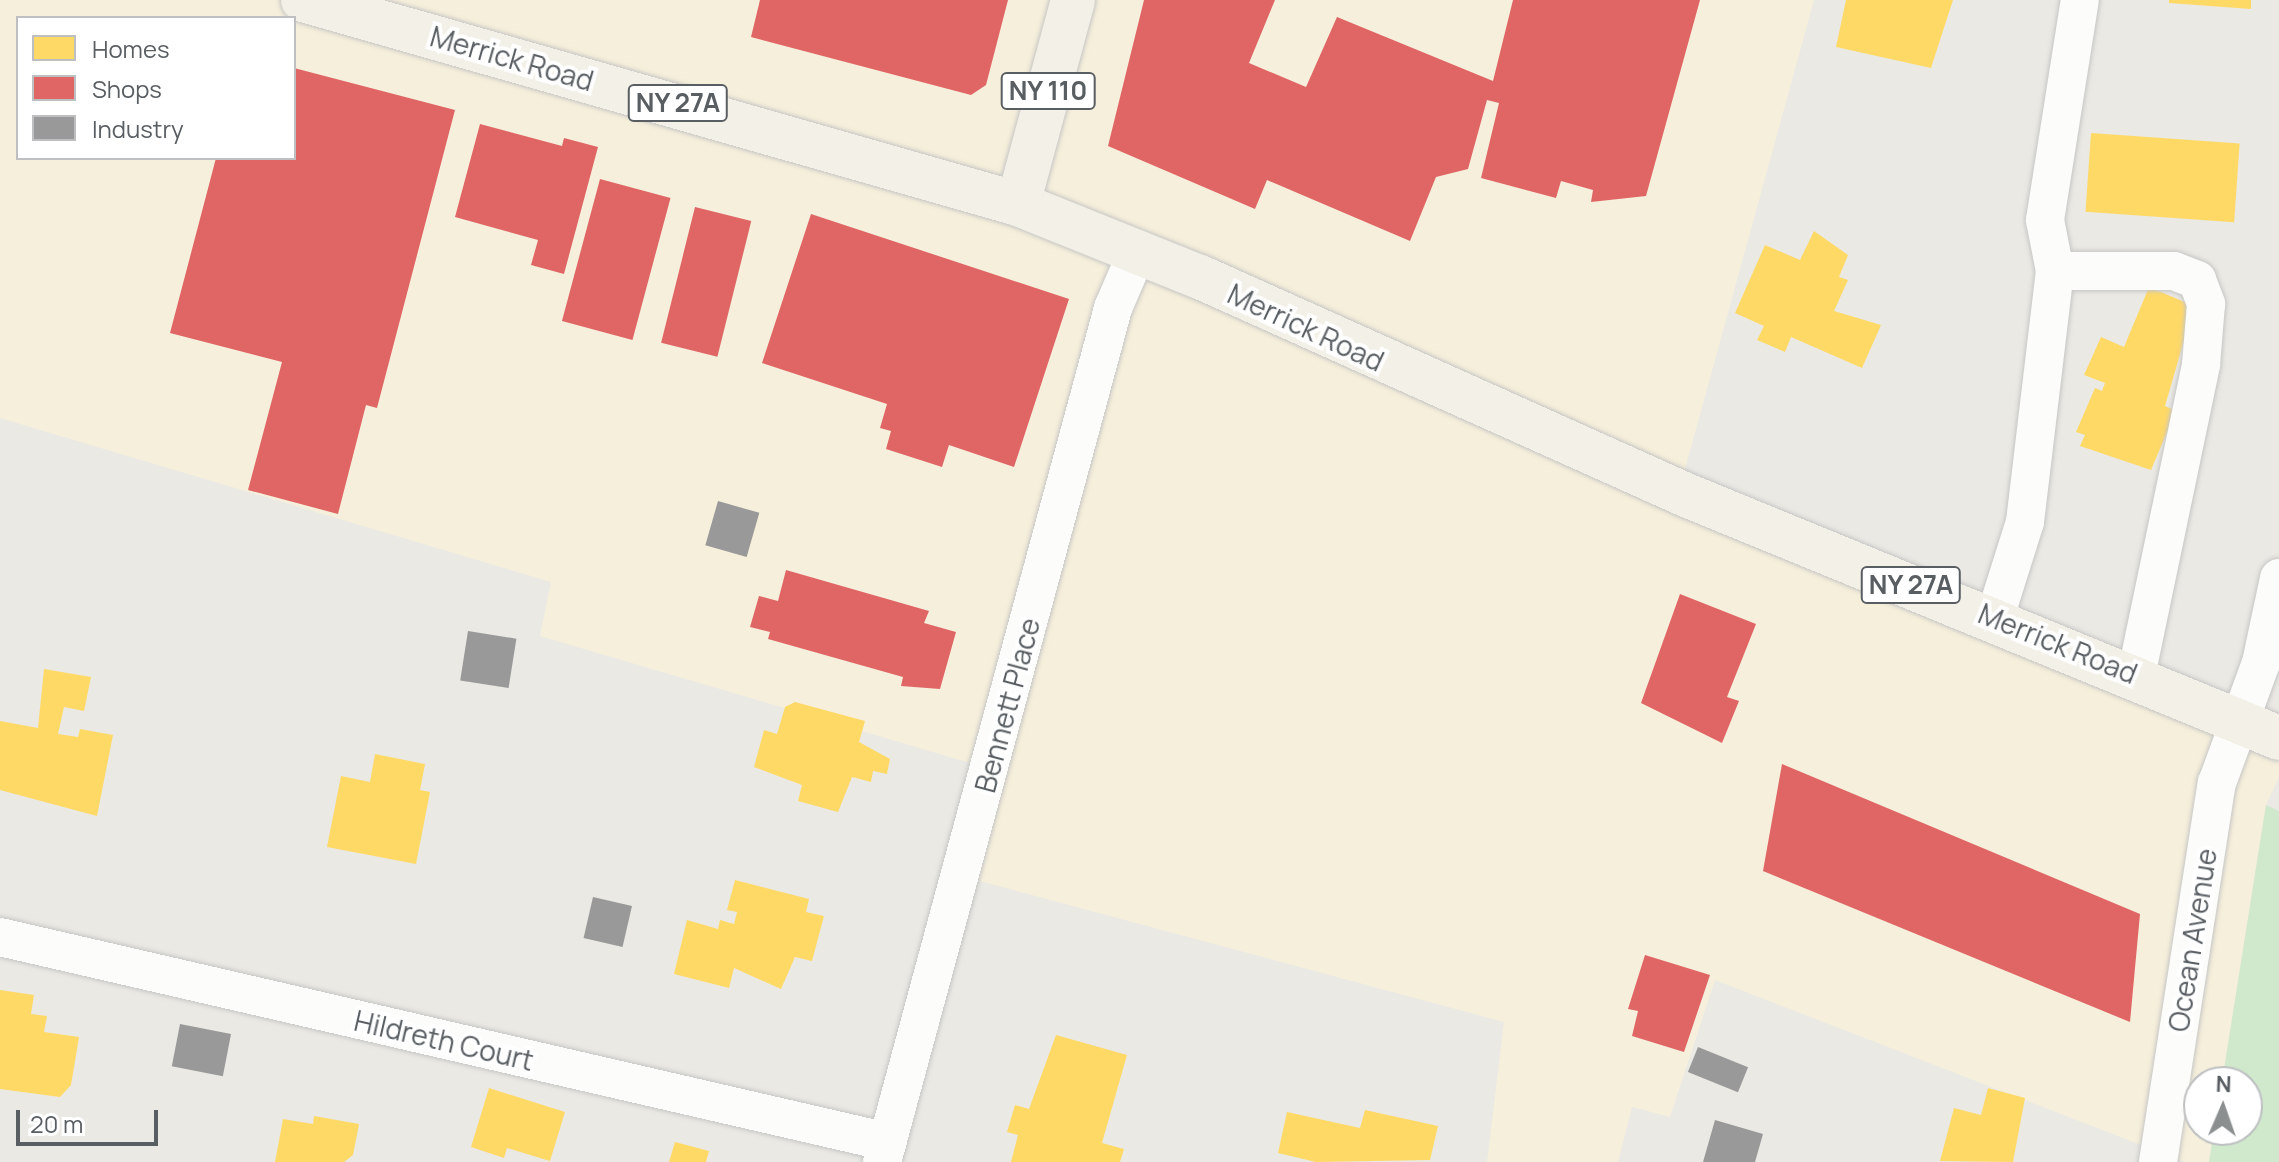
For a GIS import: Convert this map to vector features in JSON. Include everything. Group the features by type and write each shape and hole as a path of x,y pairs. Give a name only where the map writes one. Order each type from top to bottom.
{"main road":[{"name":"Merrick Road","path":"303,0 1018,204 1138,250 1686,495 1995,617 2260,730"},
{"name":"NY 110","path":"1018,204 1073,0"}],"street":[{"path":"1995,617 2025,522 2055,271 2045,220 2080,0"},
{"name":"Bennett Place","path":"885,1152 1111,317 1138,250"},
{"path":"2055,271 2174,271 2197,280 2206,304 2201,365 2136,675"},
{"name":"Ocean Avenue","path":"2158,1162 2217,783 2260,730 2279,578"},
{"name":"Hildreth Court","path":"0,937 885,1152"}],"shaded area":[{"path":"0,0 1814,0 1682,480 2279,719 2279,777 2266,805 2225,1066 2183,1066 2183,1146 2212,1146 2209,1162 2185,1162 1715,980 1670,1117 1632,1107 1618,1162 1487,1162 1504,1022 950,873 994,770 540,636 551,582 0,418"}],"green space":[{"path":"2266,805 2279,811 2279,1162 2209,1162 2212,1146 2263,1146 2263,1066 2225,1066"}],"building: Homes":[{"path":"1846,0 1953,0 1931,68 1836,47"},
{"path":"2169,0 2251,0 2251,9 2169,3"},
{"path":"2091,133 2240,143 2234,222 2085,212"},
{"path":"1814,231 1848,255 1839,277 1848,280 1834,311 1881,325 1862,368 1791,337 1785,352 1757,340 1764,326 1735,313 1765,245 1800,260"},
{"path":"2149,287 2194,306 2165,406 2176,411 2151,470 2080,446 2085,435 2076,432 2095,388 2102,391 2105,383 2084,375 2101,337 2124,347"},
{"path":"44,669 91,677 84,711 64,707 58,734 78,737 80,729 113,735 97,816 0,790 0,721 38,728"},
{"path":"795,702 865,721 859,742 890,759 887,774 873,771 871,782 852,777 838,812 798,801 802,785 754,767 764,730 777,734 785,707"},
{"path":"375,754 425,764 420,790 430,792 416,864 327,847 341,776 370,782"},
{"path":"735,880 809,899 806,912 824,916 812,961 795,957 781,989 734,968 729,988 674,974 687,920 718,929 720,920 734,924 737,912 727,910"},
{"path":"0,990 34,995 31,1014 47,1016 44,1032 79,1037 71,1085 60,1097 0,1089"},
{"path":"1056,1035 1127,1055 1102,1143 1124,1149 1120,1162 1011,1162 1018,1135 1007,1132 1015,1105 1029,1109"},
{"path":"489,1088 565,1112 550,1161 507,1148 504,1158 471,1147"},
{"path":"1988,1088 2025,1098 2013,1162 1940,1161 1954,1108 1981,1115"},
{"path":"1365,1110 1438,1126 1430,1160 1316,1162 1278,1153 1287,1112 1360,1128"},
{"path":"314,1116 359,1124 353,1155 344,1162 275,1162 283,1119 313,1124"},
{"path":"675,1142 709,1151 706,1162 669,1162"}],"building: Shops":[{"path":"760,0 1008,0 986,85 971,95 751,37"},
{"path":"1144,0 1275,0 1249,63 1306,87 1337,17 1493,81 1513,0 1700,0 1646,196 1591,202 1593,190 1561,181 1556,198 1481,178 1499,103 1487,100 1468,169 1436,177 1410,241 1267,180 1255,209 1108,146"},
{"path":"296,69 455,110 377,408 366,405 338,514 248,490 282,362 170,333 215,160 296,160"},
{"path":"480,124 562,146 564,138 598,147 564,274 531,265 538,240 455,217"},
{"path":"600,179 671,198 632,340 562,321"},
{"path":"695,207 751,221 717,357 661,343"},
{"path":"811,214 1069,299 1014,467 949,445 942,467 886,449 891,431 880,428 887,404 762,363"},
{"path":"786,570 929,611 924,623 956,632 940,689 901,686 903,677 768,639 770,632 750,627 759,596 778,601"},
{"path":"1680,594 1756,624 1727,697 1739,701 1722,743 1641,703"},
{"path":"1782,764 2140,914 2130,1022 1763,871"},
{"path":"1645,955 1710,975 1684,1052 1632,1036 1638,1011 1628,1009"}],"building: Industry":[{"path":"718,501 759,513 747,557 705,545"},
{"path":"468,631 516,639 509,688 460,680"},
{"path":"593,897 632,906 623,947 584,938"},
{"path":"180,1024 231,1034 223,1076 172,1066"},
{"path":"1698,1047 1748,1067 1738,1092 1688,1072"},
{"path":"1715,1120 1763,1134 1755,1162 1703,1162"}]}
